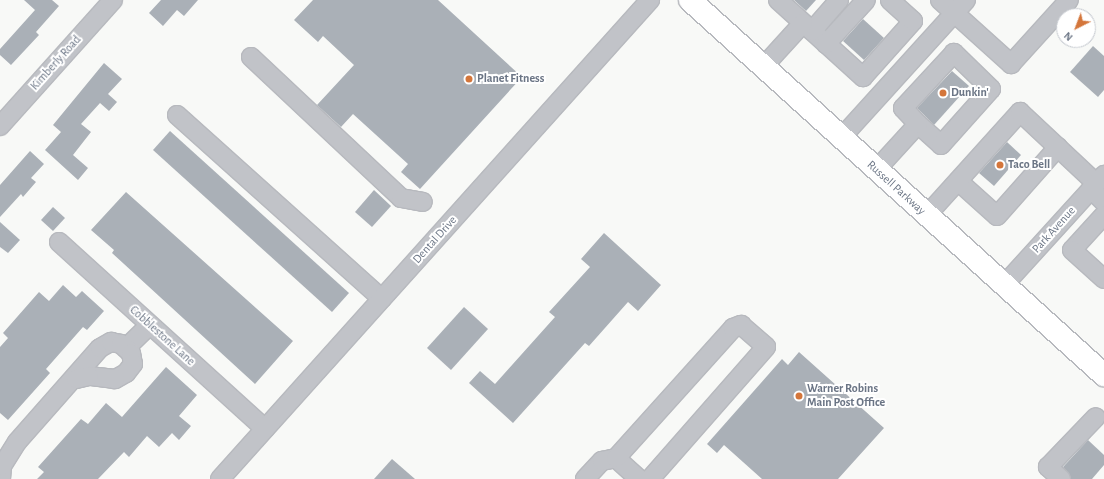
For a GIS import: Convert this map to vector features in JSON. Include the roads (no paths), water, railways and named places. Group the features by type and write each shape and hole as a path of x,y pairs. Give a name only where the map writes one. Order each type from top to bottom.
{"main road":[{"name":"Russell Parkway","path":"690,0 1104,375"}],"street":[{"name":"Kimberly Road","path":"0,126 113,0"},
{"name":"Dental Drive","path":"220,479 650,0"},
{"path":"778,0 863,77 909,102"},
{"path":"764,67 839,0"},
{"path":"826,44 866,0"},
{"path":"863,77 913,21 890,0"},
{"path":"940,0 1011,64 1069,0"},
{"path":"841,138 966,0"},
{"path":"954,53 991,89 941,145 918,124 903,108 954,53"},
{"path":"251,57 401,198 423,202"},
{"path":"927,216 1020,112 1097,183 1104,202"},
{"path":"177,115 382,298"},
{"path":"876,170 918,124"},
{"path":"958,181 997,216 1058,147"},
{"name":"Park Avenue","path":"1004,285 1097,183"},
{"path":"1102,220 1072,250 1104,279"},
{"name":"Cobblestone Lane","path":"59,242 265,429"},
{"path":"126,348 150,325"},
{"path":"585,479 602,461 616,458 733,328 741,325 766,347 650,479"},
{"path":"1,479 2,466 17,442 76,379 100,348 111,342 121,344 131,353 133,364 126,373 115,379 89,376 76,379"},
{"path":"1061,479 1048,467 1102,417"},
{"path":"616,458 639,479"}],"place":[{"name":"Planet Fitness","path":"469,79"},
{"name":"Dunkin'","path":"943,93"},
{"name":"Taco Bell","path":"1000,165"},
{"name":"Warner Robins Main Post Office","path":"799,396"}]}
